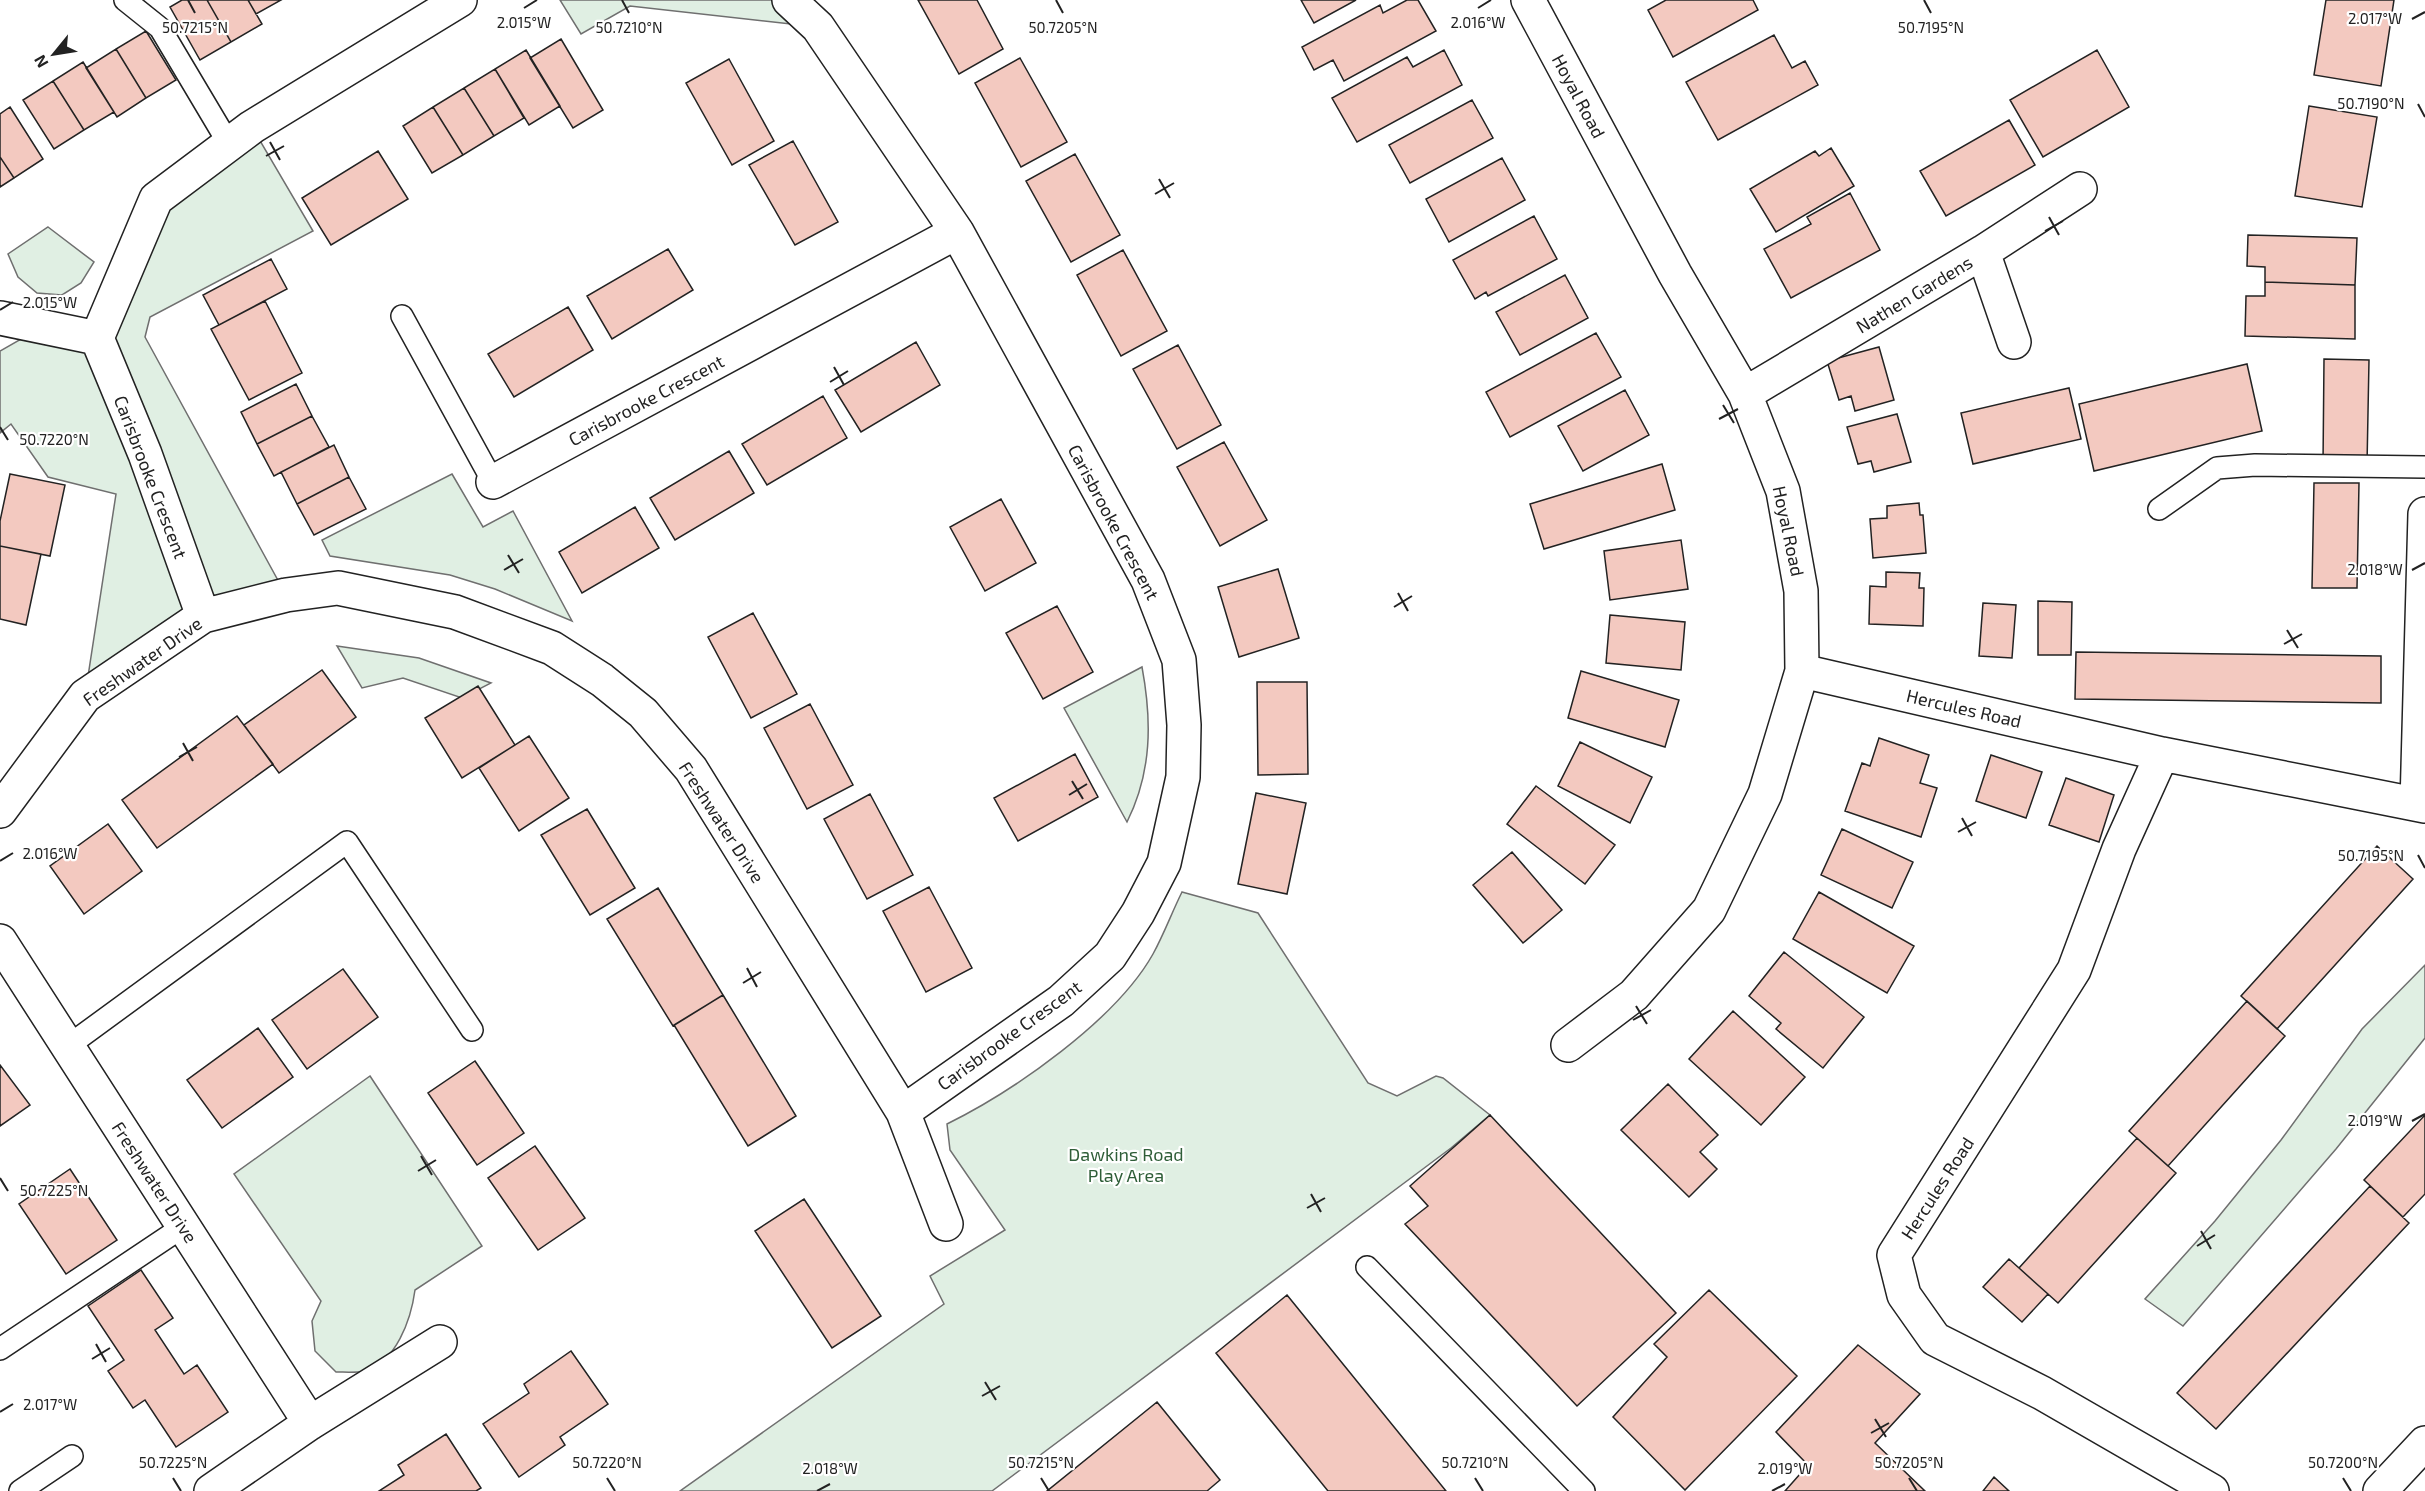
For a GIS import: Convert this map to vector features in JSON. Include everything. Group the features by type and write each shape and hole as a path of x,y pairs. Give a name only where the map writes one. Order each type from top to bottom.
{"street":[{"path":"0,318 97,338 156,199 252,127 460,0"},
{"name":"Carisbrooke Crescent","path":"789,0 818,27 957,232 1148,580 1179,660 1184,725 1183,777 1164,863 1138,913 1110,956 1060,1001 903,1112"},
{"name":"Hoyal Road","path":"1528,0 1675,274 1745,394 1783,491 1801,591 1802,670 1765,794 1709,910 1634,995 1568,1044"},
{"name":"Nathen Gardens","path":"1745,394 1983,252 2080,189"},
{"name":"Carisbrooke Crescent","path":"493,482 957,232"},
{"path":"1983,252 2014,342"},
{"name":"Carisbrooke Crescent","path":"97,338 146,454 203,616"},
{"path":"2421,805 2425,514"},
{"name":"Freshwater Drive","path":"0,811 85,696 203,616 286,595 338,588 455,612 552,648 602,680 643,713 691,769 903,1112 946,1224"},
{"name":"Hercules Road","path":"1802,670 2162,754 2421,805"},
{"name":"Hercules Road","path":"2162,754 2119,849 2074,970 1894,1255 1904,1295 1935,1339 2042,1393 2212,1491"},
{"name":"Freshwater Drive","path":"0,940 310,1424"},
{"path":"211,1491 310,1424 440,1342"},
{"path":"2380,1491 2425,1443"}],"lane":[{"path":"125,0 160,28 229,144"},
{"path":"402,316 493,482"},
{"path":"2159,509 2217,468 2255,465 2425,466"},
{"path":"68,1046 347,842 472,1030"},
{"path":"0,1349 184,1226"},
{"path":"1367,1267 1584,1491"},
{"path":"20,1491 72,1456"}],"green space":[{"path":"560,0 789,0 818,27 630,6 581,34"},
{"path":"252,127 313,231 150,317 145,337 286,595 203,616 85,696 116,494 48,477 11,424 0,433 0,351 42,327 97,338 156,199"},
{"path":"48,227 94,262 81,283 62,295 37,293 18,277 8,254"},
{"path":"452,474 483,527 513,511 572,621 495,589 450,575 330,556 322,540"},
{"path":"337,646 419,658 491,683 462,698 403,678 362,688"},
{"path":"1142,667 1147,707 1148,746 1141,784 1127,822 1064,708"},
{"name":"Dawkins Road Play Area","path":"1182,892 1258,913 1368,1083 1397,1096 1436,1076 1443,1078 1490,1115 1451,1148 992,1491 680,1491 944,1304 930,1276 1005,1230 950,1150 947,1124 974,1110 1032,1073 1089,1028 1115,1004 1153,954"},
{"path":"2425,965 2425,1038 2336,1149 2183,1326 2145,1299 2215,1221 2281,1140 2362,1029"},
{"path":"370,1076 482,1246 415,1290 406,1326 385,1359 365,1371 336,1372 315,1351 312,1321 321,1301 234,1174"}],"building":[{"path":"182,0 207,0 231,42 200,60 170,7"},
{"path":"207,0 248,0 262,24 231,42"},
{"path":"248,0 281,0 256,14"},
{"path":"918,0 977,0 1003,49 959,74"},
{"path":"1301,0 1356,0 1314,23"},
{"path":"1407,0 1418,0 1436,31 1344,81 1333,60 1314,70 1302,47 1380,5 1383,13"},
{"path":"1666,0 1753,0 1758,10 1673,57 1648,10"},
{"path":"2326,0 2394,0 2381,86 2314,75"},
{"path":"146,31 176,80 146,98 116,49"},
{"path":"1774,35 1792,68 1805,61 1818,85 1718,140 1686,82"},
{"path":"561,39 603,110 573,128 530,58"},
{"path":"116,49 146,98 117,117 86,68"},
{"path":"526,50 560,106 529,125 495,69"},
{"path":"1444,50 1462,85 1357,142 1332,98 1407,57 1413,67"},
{"path":"2097,50 2129,107 2043,157 2010,100"},
{"path":"1020,58 1067,142 1021,167 975,83"},
{"path":"729,59 774,141 732,165 686,83"},
{"path":"83,62 114,112 84,130 53,81"},
{"path":"495,69 524,118 494,136 464,88"},
{"path":"53,81 84,130 54,149 23,100"},
{"path":"464,88 494,136 463,155 433,107"},
{"path":"1472,100 1493,138 1410,183 1389,145"},
{"path":"2309,106 2377,117 2362,207 2295,196"},
{"path":"10,107 43,159 14,178 0,157 0,114"},
{"path":"433,107 463,155 432,173 403,126"},
{"path":"2009,120 2035,165 1946,216 1920,171"},
{"path":"793,141 838,222 795,245 749,165"},
{"path":"1831,148 1854,186 1776,232 1750,189 1815,151 1819,156"},
{"path":"378,151 408,199 331,245 302,198"},
{"path":"1075,154 1120,235 1071,262 1026,181"},
{"path":"0,157 14,178 0,187"},
{"path":"1502,158 1525,200 1449,242 1426,199"},
{"path":"1850,193 1880,250 1791,298 1764,249 1811,224 1807,217"},
{"path":"1534,216 1557,259 1488,296 1486,292 1475,299 1453,260"},
{"path":"2248,235 2357,238 2355,285 2265,282 2265,267 2247,266"},
{"path":"668,249 693,290 612,339 587,296"},
{"path":"1123,250 1167,331 1121,356 1077,275"},
{"path":"271,259 287,289 219,325 203,295"},
{"path":"1565,275 1588,318 1520,355 1496,312"},
{"path":"2265,282 2355,285 2355,339 2245,336 2246,296 2265,296"},
{"path":"265,301 302,373 249,400 211,329"},
{"path":"568,307 593,350 514,397 488,354"},
{"path":"1596,333 1621,377 1510,437 1486,392"},
{"path":"916,342 940,385 861,432 835,390"},
{"path":"1178,345 1221,425 1177,449 1133,369"},
{"path":"1879,347 1894,400 1855,411 1851,396 1839,400 1827,361"},
{"path":"2324,359 2369,360 2367,465 2323,464"},
{"path":"2247,364 2262,431 2094,471 2079,404"},
{"path":"296,384 312,416 257,444 241,412"},
{"path":"2069,388 2081,439 1973,464 1961,413"},
{"path":"1625,390 1649,435 1583,471 1558,426"},
{"path":"823,396 847,438 767,485 742,444"},
{"path":"1897,414 1911,462 1874,472 1871,461 1858,464 1847,427"},
{"path":"312,416 329,447 274,476 257,444"},
{"path":"1224,442 1267,520 1220,546 1177,467"},
{"path":"334,445 349,477 297,504 281,472"},
{"path":"729,451 754,493 675,540 650,498"},
{"path":"1662,464 1675,510 1544,549 1530,504"},
{"path":"10,474 65,485 50,556 0,546 0,521"},
{"path":"349,477 366,509 314,535 297,504"},
{"path":"2314,483 2359,483 2357,588 2312,588"},
{"path":"1001,499 1036,563 985,591 950,527"},
{"path":"1919,503 1920,515 1923,515 1926,553 1873,558 1870,519 1887,518 1887,506"},
{"path":"635,507 659,548 582,593 559,552"},
{"path":"1681,540 1688,589 1610,600 1604,551"},
{"path":"0,546 41,554 26,625 0,619"},
{"path":"1278,569 1299,638 1239,657 1218,587"},
{"path":"1886,572 1920,573 1919,588 1924,588 1923,626 1869,624 1870,586 1886,587"},
{"path":"2038,601 2072,602 2071,655 2038,655"},
{"path":"1983,603 2016,605 2012,658 1979,656"},
{"path":"1057,606 1093,672 1043,699 1006,633"},
{"path":"753,613 797,694 751,718 708,637"},
{"path":"1610,615 1685,622 1681,670 1606,663"},
{"path":"2076,652 2381,656 2381,703 2075,699"},
{"path":"322,670 356,717 279,773 244,725"},
{"path":"1581,671 1679,700 1665,747 1568,718"},
{"path":"1257,682 1307,682 1308,774 1258,775"},
{"path":"478,686 515,745 462,778 425,718"},
{"path":"810,704 853,785 807,809 764,728"},
{"path":"237,716 273,764 157,848 122,800"},
{"path":"529,736 569,798 519,831 479,768"},
{"path":"1879,738 1929,755 1920,783 1937,788 1921,837 1845,811 1862,763 1870,766"},
{"path":"1580,742 1652,777 1630,823 1558,786"},
{"path":"1075,754 1098,797 1018,841 994,798"},
{"path":"1991,755 2042,772 2026,818 1976,801"},
{"path":"2066,778 2114,795 2099,842 2049,825"},
{"path":"1536,786 1615,845 1585,884 1507,824"},
{"path":"1256,793 1306,803 1287,894 1238,884"},
{"path":"870,794 913,875 867,899 824,819"},
{"path":"587,809 635,888 590,915 541,835"},
{"path":"108,824 142,871 84,914 50,866"},
{"path":"1842,829 1913,862 1892,908 1821,875"},
{"path":"2377,846 2413,879 2277,1029 2241,996"},
{"path":"1512,852 1562,910 1523,943 1473,885"},
{"path":"929,887 972,968 926,992 883,911"},
{"path":"658,888 723,995 673,1026 607,919"},
{"path":"1819,892 1914,946 1887,993 1793,939"},
{"path":"1784,952 1864,1017 1823,1068 1776,1029 1781,1023 1749,996"},
{"path":"343,969 378,1017 307,1069 272,1020"},
{"path":"723,995 796,1116 748,1146 674,1025"},
{"path":"2247,1001 2285,1036 2168,1166 2129,1131"},
{"path":"1733,1011 1805,1077 1761,1125 1689,1059"},
{"path":"258,1028 293,1077 222,1128 187,1080"},
{"path":"475,1061 524,1133 477,1165 428,1093"},
{"path":"0,1065 30,1105 0,1126"},
{"path":"1668,1084 1718,1135 1700,1152 1717,1169 1689,1197 1621,1130"},
{"path":"1490,1115 1676,1313 1577,1406 1405,1224 1428,1206 1410,1186"},
{"path":"2425,1115 2425,1194 2403,1217 2364,1180"},
{"path":"2137,1138 2176,1173 2058,1303 2019,1268"},
{"path":"535,1146 585,1218 538,1250 488,1178"},
{"path":"70,1169 117,1240 66,1274 19,1204"},
{"path":"2370,1186 2409,1223 2216,1429 2177,1393"},
{"path":"804,1199 881,1316 832,1348 755,1231"},
{"path":"2009,1259 2048,1294 2022,1322 1983,1287"},
{"path":"141,1270 173,1318 155,1330 184,1374 197,1365 228,1412 176,1447 145,1400 133,1408 108,1371 124,1360 88,1306"},
{"path":"1709,1290 1797,1376 1685,1490 1613,1417 1667,1357 1654,1344"},
{"path":"1287,1295 1446,1491 1328,1491 1216,1353"},
{"path":"1858,1345 1920,1394 1875,1443 1925,1491 1785,1491 1808,1465 1776,1432"},
{"path":"571,1351 608,1404 560,1437 565,1445 519,1477 483,1424 529,1393 524,1384"},
{"path":"1157,1402 1220,1480 1207,1491 1047,1491"},
{"path":"446,1434 481,1488 476,1491 379,1491 404,1475 398,1465"},
{"path":"1994,1477 2009,1491 1983,1491"}]}
